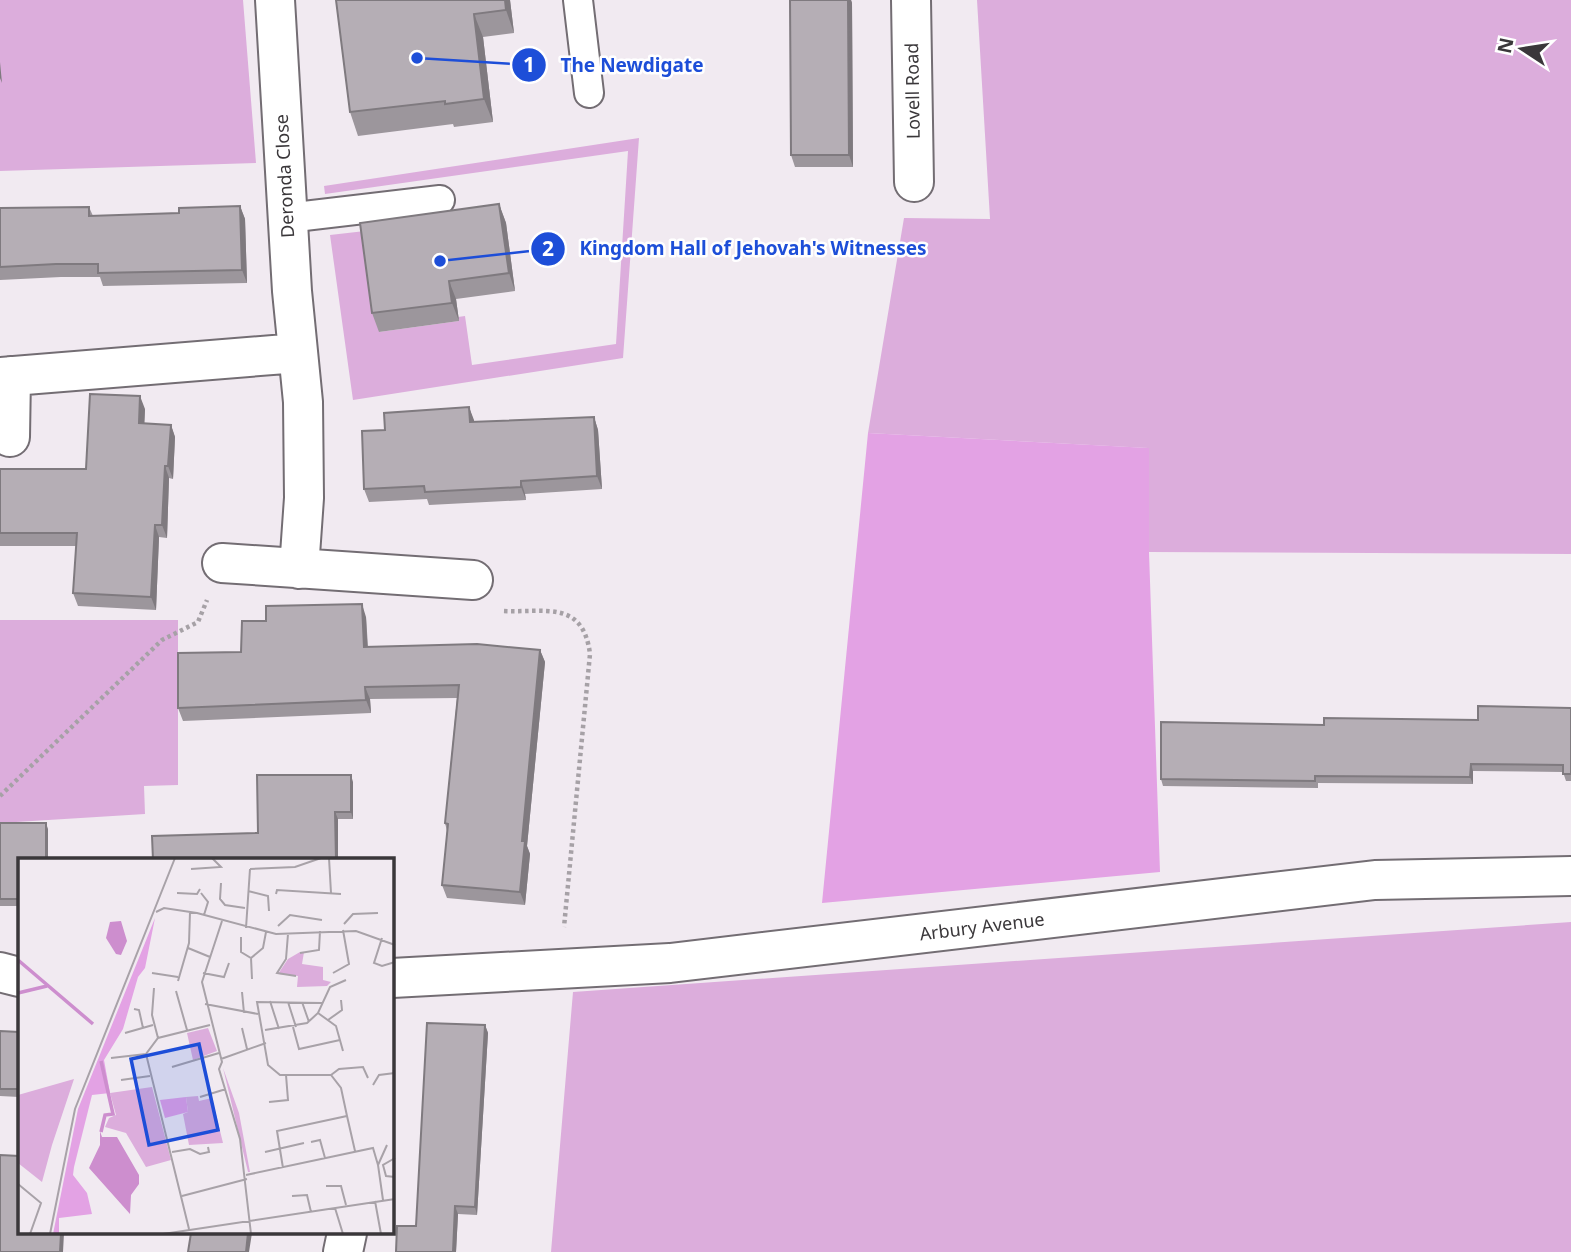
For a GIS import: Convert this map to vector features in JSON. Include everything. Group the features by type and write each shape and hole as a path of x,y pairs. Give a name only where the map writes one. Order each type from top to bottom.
{"street":[{"name":"Deronda Close","path":"275,0 287,218 303,402 305,450 299,569"},
{"name":"Lovell Road","path":"911,0 914,182"},
{"path":"10,437 6,377 298,353"},
{"path":"222,564 473,580"},
{"name":"Arbury Avenue","path":"394,978 670,963 1375,880 1571,876"},
{"path":"0,972 18,977"},
{"path":"343,1252 347,1234"}],"lane":[{"path":"578,0 589,93"},
{"path":"287,218 440,200"}],"path":[{"path":"0,796 162,640 198,622 222,564"},
{"path":"473,580 480,603 488,609 517,612 554,610 568,614 586,633 589,643 589,668 559,969"}],"shaded area":[{"path":"0,0 243,0 256,163 0,171"},
{"path":"977,0 1571,0 1571,554 1149,552 1148,448 868,433 904,218 990,219"},
{"path":"639,138 623,358 353,400 330,235 444,222 379,332 459,321 458,317 465,316 472,365 616,344 628,151 325,194 324,186"},
{"path":"868,433 1149,448 1149,552 1160,872 822,903"},
{"path":"0,620 178,620 178,785 144,786 145,814 0,823"},
{"path":"1571,922 1571,1252 551,1252 573,992"}],"building":[{"path":"336,0 505,0 506,10 474,14 484,99 350,112"},
{"path":"790,0 848,0 849,155 791,155"},
{"path":"499,204 509,273 449,281 452,303 372,313 360,223"},
{"path":"240,206 242,270 98,273 98,264 0,267 0,208 89,207 89,216 179,213 179,208"},
{"path":"90,394 140,396 139,423 171,425 168,466 165,466 162,525 155,525 151,597 73,593 77,533 0,533 0,469 86,469"},
{"path":"469,407 470,422 594,417 597,476 521,481 521,487 425,492 424,486 364,489 362,431 385,430 384,413"},
{"path":"362,604 364,647 477,644 540,650 522,841 525,841 520,892 442,885 448,824 445,823 459,685 365,687 366,700 178,708 178,653 241,652 242,621 266,621 266,606"},
{"path":"1478,706 1571,708 1571,774 1563,774 1563,765 1471,764 1470,777 1315,776 1315,781 1161,779 1161,722 1324,725 1324,718 1478,720"},
{"path":"257,775 351,775 351,812 335,812 336,858 153,858 152,836 258,833"},
{"path":"0,823 46,823 46,858 18,858 18,899 0,899"},
{"path":"427,1023 485,1025 475,1207 455,1206 453,1252 396,1252 397,1226 416,1226"},
{"path":"0,1031 18,1032 18,1089 0,1089"},
{"path":"0,1155 18,1156 18,1234 61,1234 60,1252 0,1252"},
{"path":"191,1234 248,1234 246,1252 188,1252"}],"place":[{"name":"The Newdigate","path":"417,58"},
{"name":"Kingdom Hall of Jehovah's Witnesses","path":"440,261"}]}
